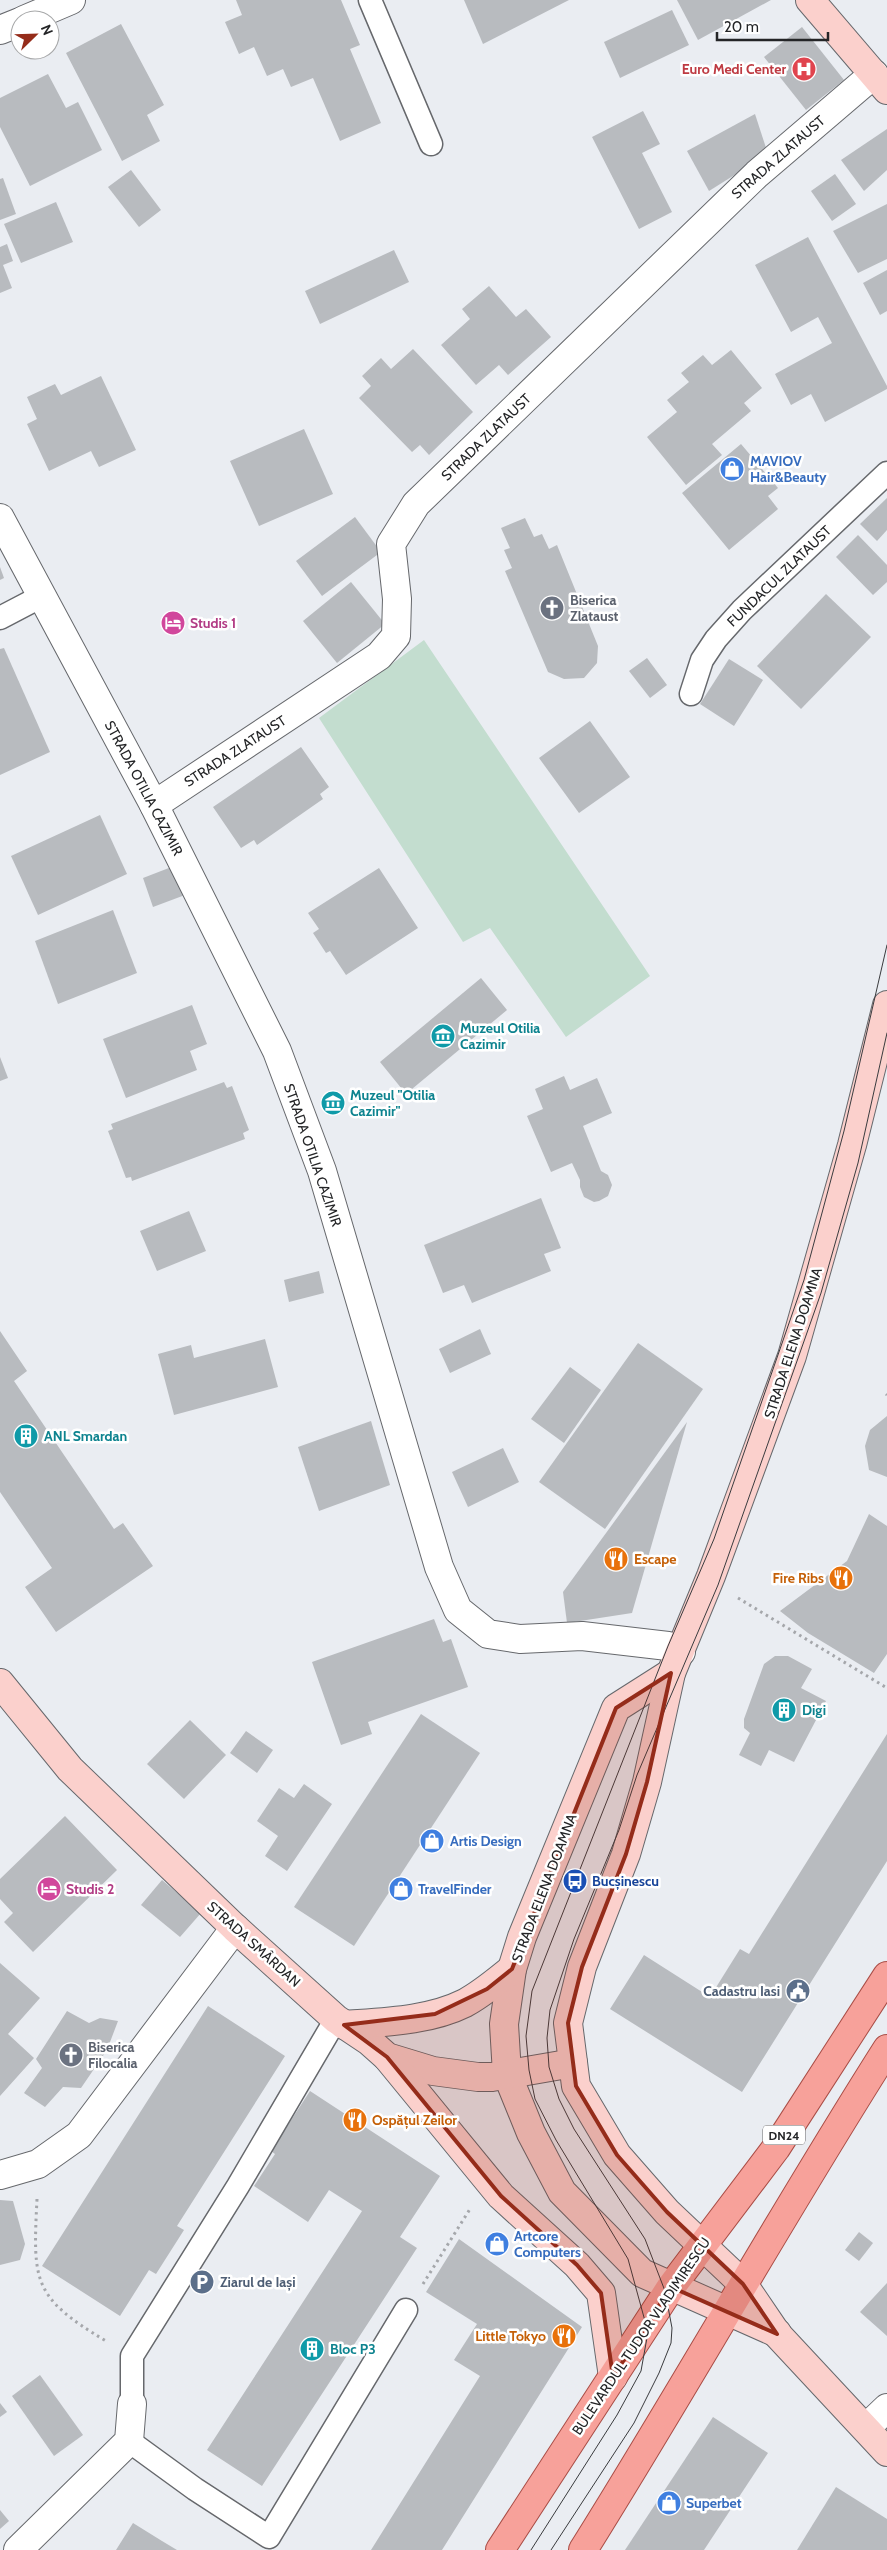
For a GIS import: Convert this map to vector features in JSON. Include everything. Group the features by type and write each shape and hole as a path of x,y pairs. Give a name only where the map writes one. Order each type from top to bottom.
{"main road":[{"path":"810,0 848,47 881,82"},
{"name":"STRADA ELENA DOAMNA","path":"777,2334 743,2284 667,2212 617,2155 576,2086 568,2023 582,1967 626,1854 647,1782 676,1662 711,1576 792,1356 852,1145 887,1004"},
{"name":"STRADA ELENA DOAMNA","path":"676,1662 616,1708 522,1938 512,1969 504,2024 507,2074 531,2133 562,2192 642,2273 777,2334"},
{"name":"STRADA SMÂRDAN","path":"0,1683 70,1769 235,1928 340,2022 369,2041 387,2058 433,2071 478,2076 507,2074 573,2063"},
{"path":"340,2022 386,2022 435,2014 464,2003 512,1969"},
{"name":"BULEVARDUL TUDOR VLADIMIRESCU","path":"500,2550 671,2287 776,2148 887,1976"},
{"name":"DN24","path":"583,2550 669,2413 810,2170 887,2049"},
{"path":"387,2058 500,2196 577,2265 601,2293 612,2377"},
{"path":"777,2334 887,2452"}],"street":[{"path":"48,10 71,0"},
{"name":"STRADA ZLATAUST","path":"154,805 379,656 396,636 396,598 392,544 416,504 757,174 881,82"},
{"name":"STRADA OTILIA CAZIMIR","path":"0,518 154,805 277,1051 325,1180 439,1568 458,1610 488,1634 520,1639 582,1636 668,1646 676,1662"},
{"path":"0,2175 38,2164 79,2135 235,1928"},
{"path":"18,2550 129,2441 132,2404"},
{"path":"866,2428 887,2408"}],"lane":[{"path":"370,0 431,144"},
{"name":"FUNDACUL ZLATAUST","path":"691,694 702,660 716,640 742,610 887,472"},
{"path":"0,618 42,596"},
{"path":"132,2404 132,2356 340,2022"},
{"path":"129,2441 195,2489 269,2537 406,2310"}],"path":[{"path":"711,1576 718,1585 887,1688"},
{"path":"38,2164 34,2248 36,2270 44,2289 56,2306 75,2323"},
{"path":"406,2310 474,2203"}],"highlighted area":[{"path":"671,1673 647,1782 626,1854 582,1967 568,2023 576,2086 617,2155 667,2212 743,2284 777,2334 671,2287 613,2377 601,2293 577,2265 501,2196 387,2057 344,2025 435,2014 487,1989 512,1969 616,1708"}],"green space":[{"path":"424,640 650,976 566,1037 490,928 463,942 319,718"}],"building":[{"path":"236,0 341,0 360,45 350,49 381,123 340,141 313,78 291,87 283,69 267,76 254,47 239,54 225,22 242,15"},
{"path":"464,0 569,0 483,44"},
{"path":"677,0 771,0 698,40"},
{"path":"672,10 689,45 620,78 604,42"},
{"path":"121,24 164,105 147,115 160,141 122,161 66,53"},
{"name":"Euro Medi Center","path":"802,27 844,80 806,110 764,57"},
{"path":"48,74 66,108 78,102 102,150 30,186 0,127 0,98"},
{"path":"643,111 660,144 642,153 672,212 639,229 592,137"},
{"path":"755,114 768,154 709,191 687,151"},
{"path":"887,129 887,170 864,191 841,160"},
{"path":"131,170 161,210 139,227 108,187"},
{"path":"835,174 856,204 832,221 811,191"},
{"path":"3,178 16,214 0,220 0,179"},
{"path":"56,202 73,242 21,263 4,224"},
{"path":"887,204 887,259 858,273 833,231"},
{"path":"808,237 887,386 887,389 825,422 811,394 791,405 775,374 832,343 818,317 791,332 755,265"},
{"path":"7,244 13,261 3,265 12,288 0,293 0,247"},
{"path":"394,250 409,282 320,324 305,291"},
{"path":"887,270 887,311 880,315 863,283"},
{"path":"489,286 516,317 526,309 551,337 508,375 499,365 476,385 441,345 470,319 462,309"},
{"path":"413,349 473,412 429,455 420,445 412,452 359,398 371,386 362,376 381,358 391,369"},
{"path":"731,350 762,388 744,403 751,411 712,444 722,455 686,485 647,437 677,412 667,400 689,382 681,373 703,355 712,365"},
{"path":"101,376 136,450 99,467 91,451 49,471 27,424 37,419 27,397 55,384 61,395"},
{"path":"304,429 333,494 259,526 230,461"},
{"path":"741,444 778,488 768,496 778,509 729,550 682,493"},
{"path":"887,498 887,530 877,541 860,524"},
{"path":"355,517 381,552 322,596 296,561"},
{"name":"Biserica Zlataust","path":"525,518 534,537 542,534 549,549 557,545 598,646 597,663 584,678 564,679 548,672 505,571 512,568 504,550 510,548 501,528"},
{"path":"858,535 887,565 887,582 873,595 836,557"},
{"path":"0,567 4,578 0,580"},
{"path":"351,582 385,624 337,663 303,621"},
{"path":"826,594 871,637 801,709 757,666"},
{"path":"4,648 50,752 0,775 0,649"},
{"path":"647,658 667,685 650,698 629,671"},
{"path":"729,659 763,680 734,726 700,704"},
{"path":"590,721 630,777 579,813 539,758"},
{"path":"301,747 329,787 320,794 323,799 257,845 254,840 241,848 213,807"},
{"path":"100,815 127,874 38,915 11,856"},
{"path":"174,866 185,895 153,907 143,878"},
{"path":"379,868 418,928 346,975 330,951 326,953 313,933 319,929 308,913"},
{"path":"113,910 137,973 58,1004 35,941"},
{"name":"Muzeul Otilia Cazimir","path":"481,978 507,1010 406,1094 380,1062"},
{"path":"192,1005 207,1044 190,1051 197,1070 126,1098 103,1039"},
{"path":"0,1057 8,1078 0,1081"},
{"path":"564,1076 570,1090 597,1078 612,1113 583,1126 601,1171 608,1175 612,1185 608,1196 599,1201 594,1202 584,1197 580,1187 580,1180 572,1163 551,1172 527,1116 543,1109 535,1089"},
{"path":"224,1082 227,1088 232,1086 249,1130 243,1133 245,1139 132,1181 131,1177 126,1178 108,1131 113,1129 111,1124"},
{"path":"541,1198 561,1248 544,1254 551,1271 472,1303 464,1285 443,1293 424,1245"},
{"path":"189,1211 206,1251 157,1271 140,1231"},
{"path":"319,1271 324,1293 289,1302 284,1280"},
{"path":"480,1329 491,1354 450,1373 439,1349"},
{"name":"ANL Smardan","path":"0,1331 27,1371 14,1381 114,1529 123,1523 153,1566 56,1632 25,1587 52,1568 0,1492"},
{"path":"265,1339 278,1387 174,1415 158,1354 191,1345 194,1358"},
{"path":"638,1343 703,1389 605,1529 539,1482"},
{"path":"570,1367 601,1390 564,1443 531,1419"},
{"path":"887,1416 887,1477 869,1470 865,1446 870,1430"},
{"path":"371,1421 390,1485 319,1511 298,1447"},
{"path":"687,1422 632,1613 567,1623 563,1592"},
{"path":"503,1448 519,1482 468,1507 452,1472"},
{"path":"869,1514 887,1526 887,1654 874,1673 808,1633 780,1611 847,1561"},
{"path":"434,1619 443,1642 451,1639 468,1687 368,1722 372,1734 341,1745 312,1662"},
{"name":"Digi","path":"775,1656 788,1656 812,1669 801,1688 826,1701 794,1762 769,1750 761,1766 739,1755 750,1733 744,1728 744,1719 764,1664"},
{"path":"421,1714 480,1753 354,1946 294,1907"},
{"path":"190,1720 226,1755 184,1799 147,1764"},
{"path":"246,1731 273,1750 257,1773 230,1753"},
{"path":"887,1734 887,1861 742,2092 610,2009 644,1955 710,1997 740,1949 749,1954"},
{"path":"304,1784 332,1804 287,1871 265,1856 278,1836 257,1821 279,1788 294,1798"},
{"name":"Studis 2","path":"65,1816 117,1870 33,1952 4,1922 13,1913 0,1899 0,1879"},
{"path":"162,1880 201,1913 180,1937 141,1905"},
{"path":"0,1963 40,1998 8,2034 34,2058 0,2096"},
{"path":"208,2006 285,2056 177,2226 184,2230 156,2274 149,2270 120,2316 42,2266"},
{"name":"Biserica Filocalia","path":"67,2011 89,2023 100,2018 118,2021 107,2050 81,2088 63,2087 45,2107 24,2093 42,2068 36,2059"},
{"path":"310,2091 440,2176 400,2237 417,2248 262,2486 207,2450 362,2211 329,2190 308,2222 254,2186 275,2154 271,2151"},
{"path":"0,2200 13,2201 25,2244 20,2260 0,2265"},
{"path":"859,2232 873,2243 859,2261 845,2250"},
{"path":"459,2239 582,2327 442,2550 371,2550 480,2376 454,2360 477,2324 426,2292"},
{"path":"887,2283 887,2336 860,2312"},
{"path":"40,2375 83,2435 54,2456 12,2396"},
{"path":"0,2403 7,2412 0,2417"},
{"path":"713,2417 768,2453 704,2550 625,2550"},
{"path":"836,2487 887,2519 887,2550 797,2550"},
{"path":"0,2510 9,2521 0,2529"},
{"path":"133,2523 162,2541 177,2550 116,2550"}],"tram line":[{"path":"531,2550 617,2415 641,2371 648,2332 628,2259 556,2140 535,2099 529,2070 526,2036 532,1991 668,1646 714,1539 804,1280 844,1131 887,945"},
{"path":"551,2550 634,2423 659,2373 671,2343 672,2328 665,2291 645,2239 574,2129 559,2099 549,2067 547,2038 550,2010 574,1939 619,1830 637,1775 718,1585 821,1293 858,1163 887,1033"}],"place":[{"name":"Euro Medi Center","path":"804,69"},
{"name":"MAVIOV Hair&Beauty","path":"732,469"},
{"name":"Biserica Zlataust","path":"552,608"},
{"name":"Studis 1","path":"173,623"},
{"name":"Muzeul Otilia Cazimir","path":"443,1036"},
{"name":"Muzeul \"Otilia Cazimir\"","path":"333,1103"},
{"name":"ANL Smardan","path":"26,1436"},
{"name":"Escape","path":"616,1559"},
{"name":"Fire Ribs","path":"841,1578"},
{"name":"Digi","path":"784,1710"},
{"name":"Artis Design","path":"432,1841"},
{"name":"Bucșinescu","path":"575,1881"},
{"name":"Studis 2","path":"49,1889"},
{"name":"TravelFinder","path":"401,1889"},
{"name":"Cadastru Iasi","path":"798,1991"},
{"name":"Biserica Filocalia","path":"71,2055"},
{"name":"Ospățul Zeilor","path":"355,2120"},
{"name":"Artcore Computers","path":"497,2244"},
{"name":"Ziarul de Iași","path":"202,2282"},
{"name":"Little Tokyo","path":"564,2336"},
{"name":"Bloc P3","path":"312,2349"},
{"name":"Superbet","path":"669,2503"}]}
